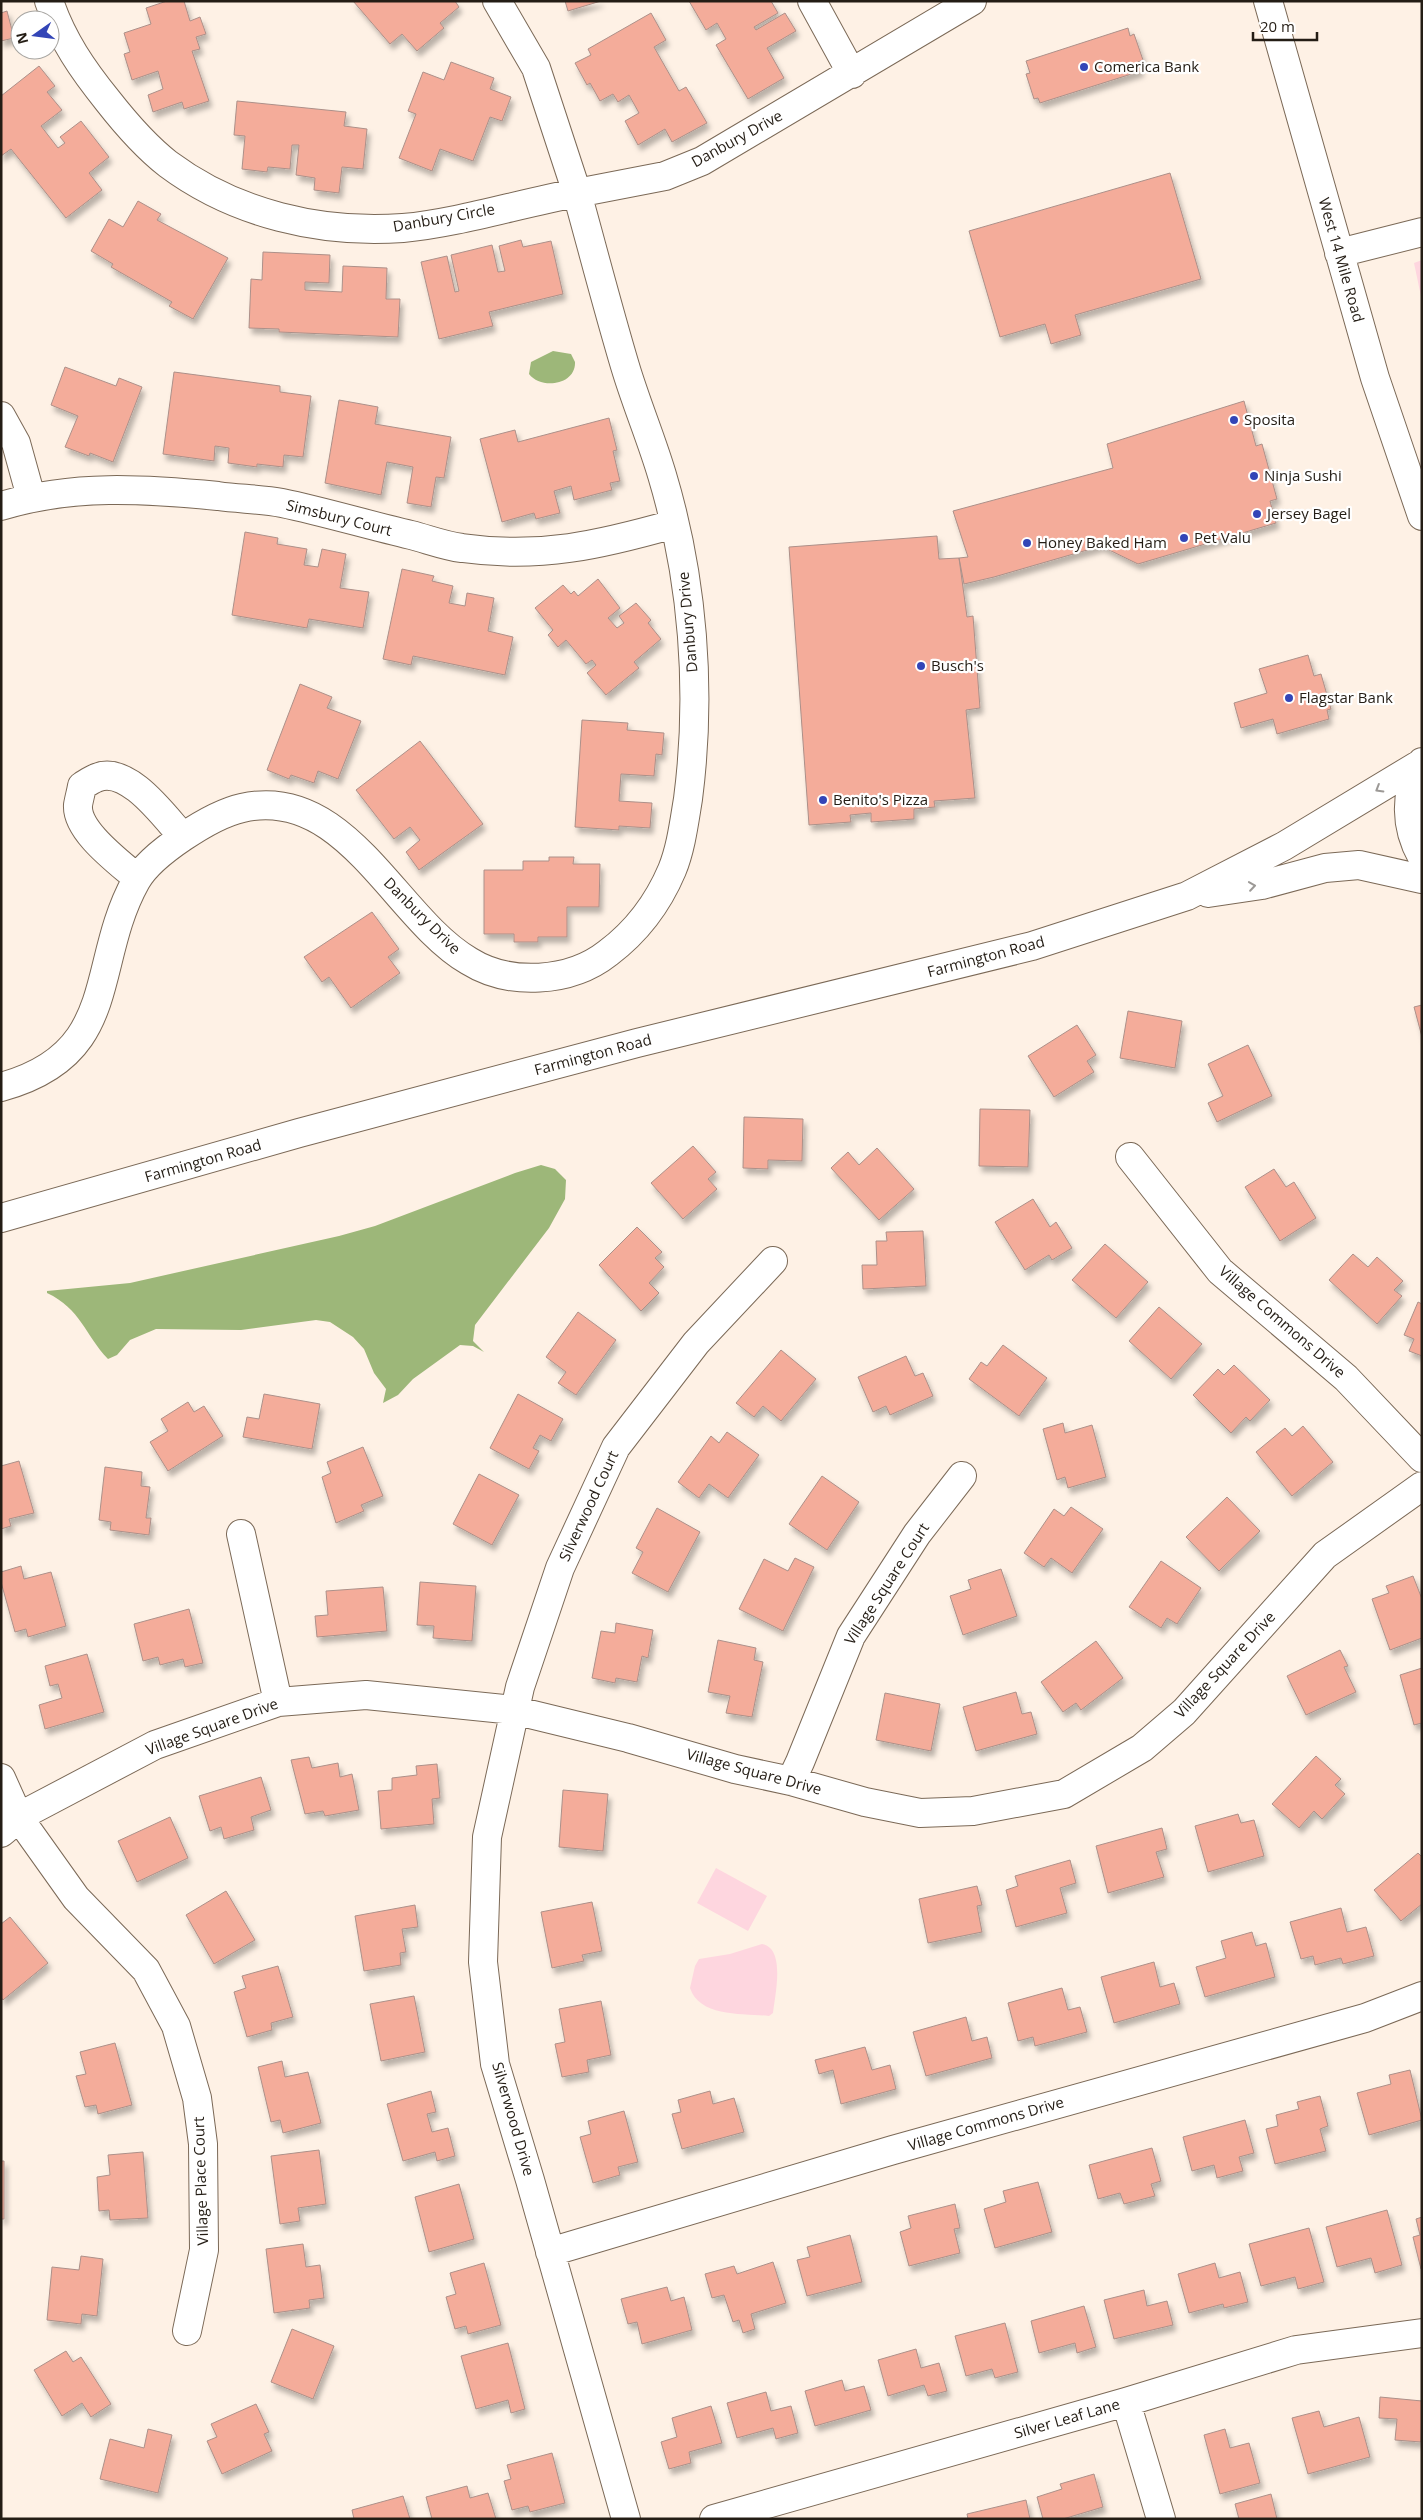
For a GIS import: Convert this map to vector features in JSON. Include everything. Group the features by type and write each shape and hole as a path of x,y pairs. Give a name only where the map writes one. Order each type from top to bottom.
{"street":[{"name":"Danbury Circle","path":"49,1 61,32 82,69 132,131 168,164 213,192 253,210 317,226 404,228 577,193"},
{"path":"497,1 536,68 577,193"},
{"path":"812,1 852,74"},
{"name":"Danbury Drive","path":"1,1087 19,1082 43,1071 66,1054 87,1027 102,991 111,950 137,878 182,836 214,819 242,808 269,806 296,810 327,823 352,845 446,945 471,963 502,974 536,978 568,973 597,962 639,925 658,898 673,869 684,830 693,758 695,709 690,607 674,524 662,476 626,371 577,193 665,176 702,161 852,74 972,1"},
{"name":"West 14 Mile Road","path":"1268,1 1375,378 1422,516"},
{"path":"1339,253 1422,232"},
{"path":"1,416 16,443 31,497"},
{"name":"Simsbury Court","path":"1,506 31,497 122,488 281,503 461,548 517,551 565,550 613,541 674,524"},
{"path":"1421,763 1411,787 1408,811 1413,841 1422,857"},
{"name":"Farmington Road","path":"1187,896 1284,846 1421,763"},
{"path":"137,878 99,844 82,824 78,806 82,786 97,777 117,776 135,786 182,836"},
{"name":"Farmington Road","path":"1,1218 299,1133 627,1045 1001,955 1187,896 1262,885 1325,868 1342,866 1359,865 1422,879"},
{"name":"Village Commons Drive","path":"1130,1157 1220,1271 1346,1378 1422,1458"},
{"name":"Silverwood Court","path":"513,1710 560,1568 616,1447 696,1343 773,1261"},
{"name":"Village Square Court","path":"791,1781 851,1636 917,1534 962,1476"},
{"name":"Village Square Drive","path":"10,1825 155,1745 278,1702 366,1695 513,1710 628,1738 757,1775 791,1781 865,1802 920,1813 973,1811 1064,1794 1142,1748 1184,1712 1325,1555 1422,1486"},
{"path":"241,1534 278,1702"},
{"name":"Silverwood Drive","path":"513,1710 487,1837 483,1962 495,2064 626,2519"},
{"name":"Village Place Court","path":"1,1778 10,1825 76,1898 146,1970 176,2026 197,2098 203,2144 204,2250 187,2331"},
{"name":"Village Commons Drive","path":"550,2252 893,2150 1365,2018 1422,1996"},
{"name":"Silver Leaf Lane","path":"714,2519 1126,2402 1296,2350 1422,2333"},
{"path":"1126,2402 1161,2519"}],"shaded area":[{"path":"1422,260 1422,301 1414,263"},
{"path":"553,351 571,354 575,362 574,370 570,376 557,383 541,382 534,379 529,374 531,362"},
{"path":"541,1165 555,1169 566,1180 565,1199 549,1228 475,1325 473,1341 484,1352 473,1346 460,1345 413,1379 398,1395 383,1403 386,1389 374,1373 364,1349 353,1337 330,1322 316,1320 241,1330 156,1329 130,1340 117,1355 108,1359 68,1307 47,1293 47,1291 130,1283 339,1236 375,1226"},
{"path":"716,1868 767,1896 748,1931 697,1903"},
{"path":"762,1944 769,1947 777,1963 777,1984 773,2013 769,2016 724,2012 703,2005 695,1998 690,1988 695,1966 699,1959 730,1954"}],"building":[{"path":"167,1 184,1 190,21 200,17 206,34 196,37 200,49 192,51 209,101 184,109 182,102 153,112 148,95 163,89 158,71 132,80 124,54 130,52 124,33 151,24 146,8"},
{"path":"353,1 455,1 459,7 440,23 444,28 417,51 402,34 390,44"},
{"path":"565,1 601,1 568,11"},
{"path":"689,1 771,1 778,13 754,27 756,30 785,13 796,31 767,48 784,78 748,99 716,45 726,39 717,23 706,30"},
{"path":"7,11 10,23 10,39 1,41 1,13"},
{"path":"651,13 666,40 654,47 679,91 686,87 707,123 672,142 665,129 638,145 625,121 639,113 629,95 618,102 613,94 600,101 590,83 587,85 575,63 591,55 588,49"},
{"name":"Comerica Bank","path":"1128,28 1130,36 1134,34 1143,60 1138,62 1141,71 1040,103 1038,98 1034,99 1026,74 1030,73 1026,61"},
{"path":"451,62 494,78 490,89 511,97 502,121 490,117 473,161 440,149 432,171 399,158 416,114 408,111 423,72 444,80"},
{"path":"39,66 55,86 47,92 62,110 41,126 58,148 65,143 60,137 81,121 109,157 89,173 102,190 66,218 11,149 1,156 1,96"},
{"path":"237,101 346,112 344,126 367,129 363,169 342,167 339,193 314,190 315,178 296,175 299,145 292,145 290,169 268,167 267,172 242,169 245,136 234,135"},
{"path":"1170,173 1201,279 1075,315 1081,335 1051,344 1045,324 1000,337 969,231"},
{"path":"138,201 161,214 157,220 228,258 193,319 169,306 172,302 111,267 113,264 91,251 109,219 123,227"},
{"path":"521,240 523,247 551,241 563,294 489,312 493,326 439,339 421,262 447,256 455,292 459,291 451,255 492,245 498,272 505,271 499,246"},
{"path":"263,252 330,255 329,283 305,282 305,290 342,292 343,266 387,268 386,299 400,299 398,337 279,332 279,329 249,328 251,279 262,280"},
{"path":"65,367 116,386 119,378 142,387 113,462 90,453 89,456 65,447 78,416 51,405"},
{"path":"174,372 280,386 280,392 311,396 303,457 284,455 283,467 257,464 257,467 228,463 229,448 215,446 214,461 163,454"},
{"path":"339,400 378,407 375,424 451,437 444,478 436,477 431,507 407,503 413,467 387,462 381,495 325,483"},
{"path":"1244,401 1256,446 1262,444 1277,499 1270,501 1276,523 1138,564 1101,546 964,584 959,558 968,557 953,511 1113,468 1107,444"},
{"path":"609,418 617,450 613,451 620,481 610,483 612,490 574,500 571,486 554,491 560,513 536,519 534,513 502,522 480,439 515,430 518,442"},
{"path":"245,532 278,538 277,544 307,549 304,565 318,567 322,549 346,554 340,588 369,592 363,628 309,619 307,628 232,615"},
{"path":"937,536 939,559 959,558 967,617 973,616 980,708 966,710 975,798 934,801 935,807 914,809 914,819 871,822 871,813 850,815 851,822 809,825 789,547"},
{"path":"402,569 434,576 432,581 453,586 449,603 465,606 467,593 494,598 488,631 513,637 505,675 413,656 411,665 383,659"},
{"path":"598,579 620,608 608,618 617,628 624,623 619,616 636,603 651,620 648,623 661,639 634,662 639,668 606,695 587,673 596,665 592,660 586,664 566,640 558,647 548,635 553,630 535,608 563,585 571,594 574,591 578,596"},
{"name":"Flagstar Bank","path":"1308,655 1314,676 1321,674 1331,709 1327,710 1329,719 1277,734 1273,719 1241,728 1234,703 1267,693 1259,669"},
{"path":"300,684 332,697 327,708 361,721 338,779 318,771 314,783 291,775 289,779 267,770"},
{"path":"582,720 628,723 627,730 664,733 662,755 656,754 654,776 621,774 619,801 652,803 650,828 619,826 619,830 575,827"},
{"path":"420,741 483,824 419,870 406,852 420,840 410,827 394,839 356,790"},
{"path":"549,857 574,857 573,864 600,864 599,907 567,907 567,937 538,937 538,942 514,942 514,934 484,934 484,870 523,870 523,861 549,861"},
{"path":"372,912 399,949 388,957 400,973 351,1008 329,977 322,982 304,957"},
{"path":"1422,1005 1422,1037 1414,1007"},
{"path":"1128,1011 1182,1021 1175,1068 1120,1058"},
{"path":"1077,1025 1096,1055 1087,1061 1094,1072 1054,1097 1028,1056"},
{"path":"1248,1045 1272,1096 1217,1122 1208,1103 1223,1096 1208,1064"},
{"path":"980,1109 1030,1110 1028,1167 979,1166"},
{"path":"744,1117 803,1119 802,1161 768,1160 768,1169 743,1168"},
{"path":"693,1146 716,1172 708,1179 717,1189 683,1219 651,1183"},
{"path":"877,1148 914,1189 879,1220 831,1168 848,1152 859,1165"},
{"path":"1274,1169 1286,1187 1294,1182 1316,1218 1280,1241 1245,1187"},
{"path":"1033,1199 1050,1227 1056,1222 1072,1248 1052,1260 1049,1255 1025,1270 995,1222"},
{"path":"637,1227 662,1252 655,1258 664,1267 649,1283 659,1293 641,1311 599,1265"},
{"path":"923,1231 926,1286 863,1289 862,1265 877,1265 876,1241 887,1241 886,1232"},
{"path":"1105,1244 1148,1282 1116,1318 1072,1280"},
{"path":"1353,1254 1368,1267 1377,1257 1403,1281 1394,1290 1402,1296 1377,1324 1329,1280"},
{"path":"1418,1302 1422,1304 1422,1356 1409,1351 1414,1339 1404,1335"},
{"path":"1159,1307 1202,1344 1171,1379 1129,1341"},
{"path":"578,1312 616,1340 576,1395 558,1383 566,1372 546,1357"},
{"path":"1003,1345 1047,1378 1019,1416 969,1379 981,1362 987,1366"},
{"path":"781,1350 816,1379 781,1421 763,1406 754,1417 736,1403"},
{"path":"906,1356 915,1376 923,1373 933,1396 890,1415 886,1406 873,1412 858,1377"},
{"path":"1234,1365 1270,1400 1250,1421 1246,1417 1231,1433 1193,1395 1218,1369 1224,1375"},
{"path":"264,1394 320,1404 312,1449 243,1437 247,1417 259,1419"},
{"path":"518,1394 563,1419 551,1441 540,1435 533,1448 539,1451 529,1469 490,1448"},
{"path":"188,1402 194,1412 204,1406 223,1436 168,1471 150,1442 168,1431 161,1419"},
{"path":"1063,1423 1065,1433 1092,1425 1106,1477 1068,1488 1065,1477 1057,1480 1043,1429"},
{"path":"1303,1426 1333,1462 1292,1496 1256,1452 1285,1428 1292,1436"},
{"path":"727,1432 759,1455 728,1498 709,1484 699,1498 678,1482 711,1436 719,1443"},
{"path":"363,1447 383,1496 361,1505 364,1511 336,1523 322,1477 331,1473 327,1462"},
{"path":"19,1461 34,1513 9,1519 11,1526 1,1529 1,1466"},
{"path":"105,1467 142,1472 141,1486 150,1487 146,1518 151,1518 149,1535 110,1530 111,1522 99,1520"},
{"path":"479,1474 519,1495 492,1545 453,1524"},
{"path":"822,1476 859,1502 827,1550 789,1524"},
{"path":"1227,1497 1260,1531 1219,1571 1186,1537"},
{"path":"1071,1507 1103,1529 1072,1573 1051,1558 1044,1567 1024,1553 1054,1509 1064,1516"},
{"path":"657,1508 700,1532 668,1592 632,1573 643,1552 636,1548"},
{"path":"795,1558 814,1567 783,1631 739,1609 764,1559 788,1571"},
{"path":"1161,1561 1201,1588 1177,1624 1167,1618 1161,1628 1129,1607"},
{"path":"21,1566 24,1579 51,1572 66,1626 28,1637 26,1629 15,1632 1,1582 1,1572"},
{"path":"1001,1569 1017,1616 963,1635 950,1596 971,1589 968,1580"},
{"path":"1413,1576 1422,1599 1422,1638 1390,1650 1372,1599 1389,1593 1386,1586"},
{"path":"420,1582 476,1586 472,1641 433,1638 434,1626 417,1625"},
{"path":"383,1587 387,1631 317,1637 315,1616 328,1615 326,1591"},
{"path":"189,1609 203,1663 185,1667 183,1659 160,1665 158,1657 143,1661 134,1624"},
{"path":"616,1623 653,1630 648,1658 642,1656 637,1682 616,1678 615,1683 592,1678 601,1631 615,1633"},
{"path":"718,1640 756,1648 754,1660 763,1662 752,1717 726,1713 730,1696 708,1692"},
{"path":"1096,1641 1123,1678 1081,1710 1076,1703 1063,1712 1041,1682"},
{"path":"1340,1650 1348,1666 1344,1667 1356,1692 1306,1715 1287,1676"},
{"path":"87,1654 104,1712 45,1729 39,1705 62,1698 58,1684 50,1686 45,1666"},
{"path":"1422,1668 1422,1723 1414,1725 1400,1675"},
{"path":"1016,1692 1022,1714 1031,1712 1037,1734 976,1751 963,1707"},
{"path":"885,1693 940,1704 931,1751 876,1740"},
{"path":"1316,1756 1341,1779 1335,1785 1345,1794 1322,1819 1314,1811 1299,1828 1272,1804"},
{"path":"309,1757 312,1768 338,1763 340,1777 352,1774 359,1810 325,1816 323,1811 305,1814 291,1760"},
{"path":"437,1764 440,1798 432,1799 434,1824 381,1829 378,1791 392,1790 392,1778 417,1775 416,1766"},
{"path":"261,1777 271,1810 251,1817 254,1830 224,1839 221,1827 210,1831 199,1796"},
{"path":"563,1790 608,1794 603,1851 559,1847"},
{"path":"1238,1814 1241,1823 1254,1820 1264,1856 1208,1872 1195,1826"},
{"path":"170,1817 188,1858 137,1882 118,1841"},
{"path":"1162,1828 1167,1849 1156,1852 1164,1877 1108,1893 1096,1846"},
{"path":"1418,1853 1422,1857 1422,1904 1401,1921 1374,1890"},
{"path":"1070,1860 1076,1883 1060,1888 1067,1913 1016,1927 1006,1890 1018,1886 1015,1876"},
{"path":"977,1886 982,1905 977,1906 982,1932 928,1943 919,1899"},
{"path":"226,1891 255,1940 214,1964 186,1915"},
{"path":"592,1902 602,1951 582,1955 584,1961 552,1968 541,1912"},
{"path":"415,1905 418,1927 402,1929 406,1952 400,1953 401,1965 364,1971 355,1916"},
{"path":"1341,1908 1347,1932 1366,1927 1374,1956 1343,1964 1341,1958 1315,1965 1313,1956 1301,1959 1290,1922"},
{"path":"10,1917 48,1963 3,2000 1,1997 1,1924"},
{"path":"1252,1932 1256,1946 1266,1943 1275,1977 1205,1997 1196,1967 1226,1958 1221,1941"},
{"path":"1154,1962 1160,1987 1174,1983 1180,2004 1114,2023 1101,1977"},
{"path":"278,1966 293,2017 271,2023 272,2030 247,2037 234,1992 246,1988 242,1976"},
{"path":"1062,1988 1068,2010 1080,2007 1087,2032 1035,2046 1033,2037 1018,2041 1008,2003"},
{"path":"414,1996 425,2052 381,2061 370,2004"},
{"path":"601,2001 611,2055 587,2060 589,2072 562,2077 555,2044 565,2042 559,2009"},
{"path":"966,2017 972,2041 987,2037 992,2058 926,2076 913,2032"},
{"path":"115,2043 132,2105 98,2114 96,2105 85,2107 76,2076 86,2074 80,2052"},
{"path":"865,2047 872,2070 890,2065 896,2089 841,2104 833,2070 819,2074 815,2060"},
{"path":"282,2061 285,2077 308,2072 321,2123 283,2133 280,2120 271,2122 258,2067"},
{"path":"1410,2070 1422,2120 1369,2135 1357,2093 1391,2084 1389,2075"},
{"path":"431,2091 436,2112 427,2114 432,2132 448,2128 455,2156 437,2161 435,2152 403,2161 387,2104"},
{"path":"710,2091 713,2104 734,2098 744,2132 682,2149 672,2114 681,2112 678,2100"},
{"path":"1320,2096 1328,2126 1320,2129 1326,2151 1275,2164 1266,2129 1278,2126 1276,2115 1299,2109 1297,2102"},
{"path":"624,2111 638,2162 618,2167 620,2175 593,2183 580,2137 591,2134 588,2121"},
{"path":"1245,2120 1254,2153 1239,2157 1243,2171 1217,2178 1214,2165 1192,2171 1183,2137"},
{"path":"1152,2148 1161,2181 1151,2184 1155,2196 1124,2204 1120,2193 1098,2199 1089,2165"},
{"path":"319,2150 326,2204 298,2208 300,2221 280,2224 271,2156"},
{"path":"143,2152 148,2218 110,2220 109,2210 99,2211 97,2177 110,2175 108,2155"},
{"path":"1,2161 4,2161 4,2219 1,2219"},
{"path":"1038,2182 1052,2232 995,2248 984,2209 1006,2202 1003,2191"},
{"path":"459,2184 474,2239 429,2252 415,2197"},
{"path":"955,2204 960,2228 954,2229 960,2253 909,2266 900,2232 911,2228 908,2216"},
{"path":"1387,2210 1402,2265 1375,2273 1371,2258 1337,2267 1326,2227"},
{"path":"1422,2217 1421,2269 1413,2237 1420,2235 1416,2219"},
{"path":"1309,2228 1324,2282 1298,2289 1295,2277 1261,2286 1249,2244"},
{"path":"850,2235 862,2282 807,2296 797,2260 810,2257 807,2247"},
{"path":"303,2244 306,2267 320,2265 324,2298 309,2300 310,2308 274,2313 266,2249"},
{"path":"81,2256 103,2259 97,2316 82,2314 81,2324 47,2320 52,2267 79,2270"},
{"path":"773,2262 786,2303 751,2314 755,2329 743,2333 739,2320 733,2322 724,2295 712,2298 705,2274 734,2266 737,2274"},
{"path":"484,2263 501,2325 468,2334 466,2326 455,2329 446,2297 456,2294 450,2273"},
{"path":"1215,2263 1219,2278 1240,2272 1248,2302 1224,2308 1223,2304 1189,2313 1178,2274"},
{"path":"667,2287 671,2301 684,2297 692,2330 642,2344 637,2322 628,2324 621,2299"},
{"path":"1144,2290 1147,2306 1167,2301 1173,2325 1114,2339 1104,2300"},
{"path":"1084,2306 1096,2347 1077,2353 1075,2343 1039,2353 1031,2321"},
{"path":"1005,2323 1018,2372 995,2378 992,2369 966,2376 955,2336"},
{"path":"292,2329 334,2346 313,2399 271,2382"},
{"path":"508,2343 525,2409 511,2413 508,2400 476,2409 461,2356"},
{"path":"916,2349 921,2368 939,2363 947,2391 928,2396 924,2385 888,2396 878,2360"},
{"path":"66,2351 73,2362 81,2357 111,2404 91,2417 82,2403 62,2416 34,2370"},
{"path":"842,2380 845,2391 864,2386 871,2410 815,2426 805,2391"},
{"path":"766,2392 771,2411 791,2406 798,2433 776,2439 773,2428 737,2438 727,2403"},
{"path":"1380,2397 1422,2401 1421,2442 1395,2440 1397,2419 1379,2418"},
{"path":"256,2404 269,2432 264,2434 272,2451 222,2474 207,2441 217,2437 211,2424"},
{"path":"711,2406 722,2443 689,2452 691,2463 669,2469 661,2442 677,2437 672,2418"},
{"path":"1319,2411 1324,2427 1359,2417 1370,2457 1308,2474 1292,2418"},
{"path":"148,2429 172,2435 158,2493 100,2479 110,2439 144,2448"},
{"path":"1225,2429 1230,2448 1249,2443 1260,2483 1220,2494 1204,2435"},
{"path":"552,2453 565,2503 530,2512 528,2506 512,2510 504,2481 511,2479 507,2465"},
{"path":"1094,2474 1103,2507 1063,2519 1043,2519 1037,2497 1062,2489 1060,2484"},
{"path":"467,2486 470,2498 488,2493 496,2519 432,2519 426,2497"},
{"path":"1271,2494 1277,2519 1239,2519 1235,2504"},
{"path":"403,2496 410,2519 354,2519 352,2510"},
{"path":"1026,2500 1030,2519 968,2519 967,2514"}],"place":[{"name":"Comerica Bank","path":"1084,67"},
{"name":"Sposita","path":"1234,420"},
{"name":"Ninja Sushi","path":"1254,476"},
{"name":"Jersey Bagel","path":"1257,514"},
{"name":"Pet Valu","path":"1184,538"},
{"name":"Honey Baked Ham","path":"1027,543"},
{"name":"Busch's","path":"921,666"},
{"name":"Flagstar Bank","path":"1289,698"},
{"name":"Benito's Pizza","path":"823,800"}]}
